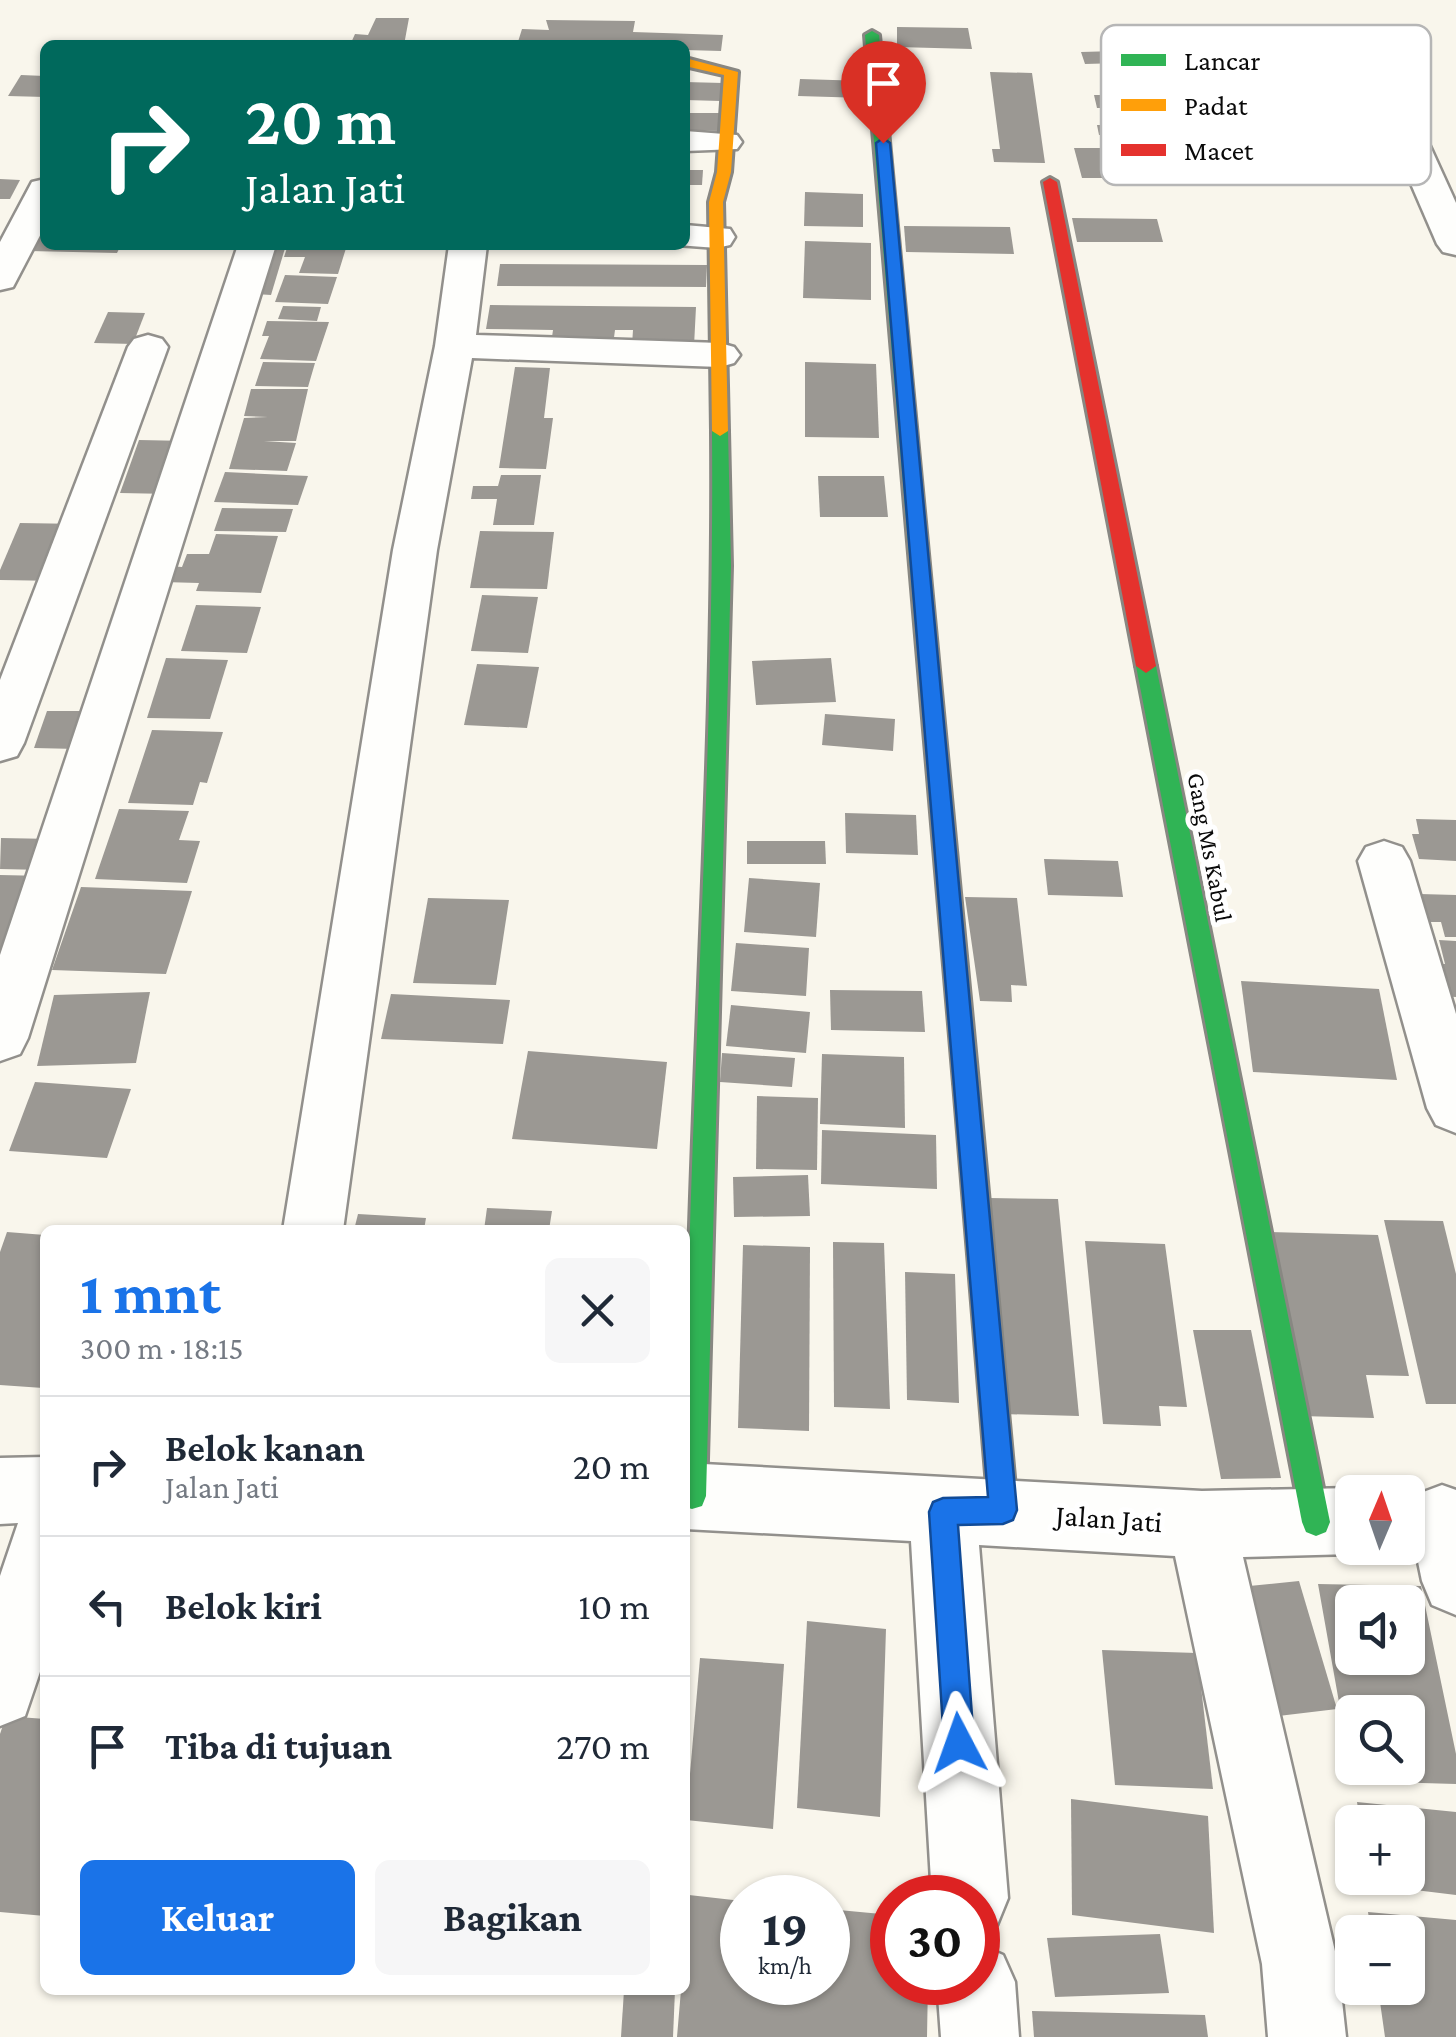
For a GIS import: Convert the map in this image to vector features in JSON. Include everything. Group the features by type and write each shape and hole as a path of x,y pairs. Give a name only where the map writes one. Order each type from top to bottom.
{"street":[{"path":"872,35 894,250 973,1511 970,1875"},
{"path":"690,63 731,72 724,172 701,236 720,355 722,566 690,1441"},
{"path":"690,141 725,142"},
{"name":"Gang Ms Kabul","path":"1050,182 1334,1522"},
{"path":"1430,185 1456,244"},
{"path":"0,279 40,200"},
{"path":"0,1038 256,250"},
{"path":"313,1225 415,550 455,346 467,250"},
{"path":"455,346 720,355"},
{"path":"0,744 148,347"},
{"path":"1384,861 1456,1108"},
{"path":"0,1492 40,1490"},
{"name":"Jalan Jati","path":"690,1496 1202,1524 1334,1522"},
{"path":"1435,1518 1456,1581"},
{"path":"1202,1524 1300,1964 1307,2037"},
{"path":"0,1690 40,1556"},
{"path":"978,2005 980,2037"}],"building":[{"path":"376,18 409,18 405,40 352,40 355,34 368,35"},
{"path":"546,20 635,21 633,32 723,35 721,51 690,50 690,40 519,40 522,29 549,30"},
{"path":"897,27 968,28 972,49 897,47"},
{"path":"1101,51 1101,64 1085,64 1081,52"},
{"path":"990,72 1032,73 1045,163 994,162 992,149 1000,149"},
{"path":"21,75 40,76 40,97 8,96"},
{"path":"800,79 866,81 865,98 798,96"},
{"path":"690,82 723,83 721,101 690,100"},
{"path":"1094,95 1101,95 1101,108 1097,108"},
{"path":"690,113 719,113 719,131 690,130"},
{"path":"1074,148 1101,148 1101,178 1082,178"},
{"path":"690,170 703,170 702,185 690,185"},
{"path":"0,179 20,180 10,199 0,199"},
{"path":"805,192 863,194 863,227 804,226"},
{"path":"1072,218 1157,219 1163,242 1077,242"},
{"path":"904,226 1010,227 1014,254 906,252"},
{"path":"40,232 40,250 118,250 117,253 29,251"},
{"path":"805,241 871,243 871,300 803,298"},
{"path":"268,250 284,250 271,295 255,294"},
{"path":"286,250 345,250 338,274 299,273 305,257 284,257"},
{"path":"500,264 707,265 706,287 497,286"},
{"path":"285,275 337,277 328,304 275,302"},
{"path":"490,305 696,307 694,346 632,345 633,330 615,330 613,345 551,344 553,330 486,329"},
{"path":"283,306 321,307 317,321 278,319"},
{"path":"108,312 145,313 133,344 94,343"},
{"path":"267,321 329,322 316,361 260,359 269,336 262,336"},
{"path":"263,362 315,363 308,387 255,386"},
{"path":"805,362 876,364 879,438 805,437"},
{"path":"515,367 550,368 544,418 553,418 546,469 499,468"},
{"path":"251,389 308,389 296,441 264,441 296,443 287,471 229,469 244,418 268,417 244,416"},
{"path":"139,440 188,441 170,494 120,493"},
{"path":"225,472 308,476 298,505 214,502"},
{"path":"501,475 541,475 534,525 493,525 497,499 471,499 473,486 498,486"},
{"path":"818,476 884,476 888,517 820,517"},
{"path":"222,508 293,509 286,532 214,531"},
{"path":"20,523 82,524 60,581 0,580 0,570"},
{"path":"480,531 554,532 547,589 470,588"},
{"path":"216,534 278,536 261,593 196,591 199,583 163,582 169,566 182,567 187,554 209,554"},
{"path":"482,595 538,597 528,653 471,651"},
{"path":"196,605 261,607 247,653 181,651"},
{"path":"166,658 228,660 210,719 147,718"},
{"path":"831,658 836,702 756,705 752,661"},
{"path":"477,664 539,667 527,728 464,725"},
{"path":"47,711 89,711 77,749 34,748"},
{"path":"825,714 895,719 893,751 822,745"},
{"path":"152,730 223,732 207,783 200,782 193,805 128,803"},
{"path":"119,809 189,811 179,840 200,841 187,883 95,879"},
{"path":"845,813 916,815 918,855 846,853"},
{"path":"1416,819 1456,820 1456,861 1419,859 1412,834 1419,834"},
{"path":"1,838 54,839 44,870 0,869"},
{"path":"747,841 825,841 826,864 747,864"},
{"path":"1044,859 1118,861 1123,897 1048,895"},
{"path":"0,875 46,876 0,987"},
{"path":"749,878 820,883 816,937 744,932"},
{"path":"81,887 192,891 166,974 52,970"},
{"path":"1420,894 1456,895 1456,937 1445,937 1441,922 1427,922"},
{"path":"965,897 1017,898 1027,986 1011,985 1012,1002 980,1001"},
{"path":"428,898 509,900 496,985 413,983"},
{"path":"1439,940 1456,941 1456,997 1437,996 1431,964 1445,964"},
{"path":"736,943 809,948 806,996 731,991"},
{"path":"1241,981 1379,989 1397,1080 1253,1072"},
{"path":"830,990 922,991 925,1032 831,1030"},
{"path":"150,992 136,1063 37,1066 54,995"},
{"path":"391,994 510,1000 503,1044 381,1039"},
{"path":"731,1005 810,1012 806,1053 726,1046"},
{"path":"528,1051 667,1062 657,1149 512,1139"},
{"path":"722,1053 795,1058 792,1087 720,1082"},
{"path":"822,1054 904,1057 905,1128 820,1124"},
{"path":"35,1082 131,1089 107,1158 9,1151"},
{"path":"757,1096 818,1098 817,1170 756,1169"},
{"path":"822,1130 936,1135 937,1189 821,1184"},
{"path":"808,1175 810,1216 734,1217 733,1177"},
{"path":"989,1198 1058,1199 1079,1416 1003,1414"},
{"path":"487,1208 552,1211 550,1225 485,1225"},
{"path":"358,1214 426,1218 425,1225 355,1225"},
{"path":"1384,1220 1443,1221 1456,1274 1456,1404 1426,1404"},
{"path":"7,1232 40,1235 40,1388 0,1385 0,1252"},
{"path":"1268,1232 1378,1235 1409,1376 1366,1375 1374,1418 1301,1416"},
{"path":"1085,1241 1165,1244 1187,1407 1159,1406 1161,1426 1103,1424"},
{"path":"833,1242 884,1243 890,1409 834,1407"},
{"path":"743,1245 810,1247 809,1431 738,1428"},
{"path":"905,1272 955,1274 959,1403 907,1400"},
{"path":"1193,1330 1251,1330 1281,1478 1221,1479"},
{"path":"1299,1581 1335,1709 1254,1719 1219,1589"},
{"path":"1318,1584 1370,1585 1335,1585 1335,1675 1425,1675 1425,1605 1456,1754 1456,1784 1425,1783 1425,1695 1338,1695"},
{"path":"807,1621 886,1629 880,1817 797,1808"},
{"path":"1102,1650 1197,1653 1213,1789 1115,1785"},
{"path":"700,1658 784,1664 773,1829 690,1820"},
{"path":"6,1716 40,1719 40,1916 0,1912 0,1734"},
{"path":"1071,1799 1208,1816 1214,1933 1072,1915"},
{"path":"1425,1809 1456,1812 1456,1895 1425,1891"},
{"path":"690,1895 720,1899 720,2005 850,2005 850,1911 870,1913 870,2005 928,2005 927,2037 677,2037 681,1995 690,1995"},
{"path":"1425,1917 1456,1920 1456,2037 1385,2037 1380,2005 1425,2005"},
{"path":"1160,1934 1169,1993 1055,1997 1047,1938"},
{"path":"624,1995 675,1995 673,2037 621,2037"},
{"path":"1032,2011 1205,2015 1208,2037 1034,2037"}],"traffic: fast":[{"path":"872,35 966,1083"},
{"path":"692,1496 722,566 720,431"},
{"path":"1146,666 1316,1522"}],"traffic: slow":[{"path":"690,63 731,72 724,172 716,202 720,431"},
{"path":"966,1083 1003,1510"}],"traffic: jam":[{"path":"1050,182 1146,666"}],"route":[{"path":"883,143 1003,1510 943,1512 959,1743"}]}
